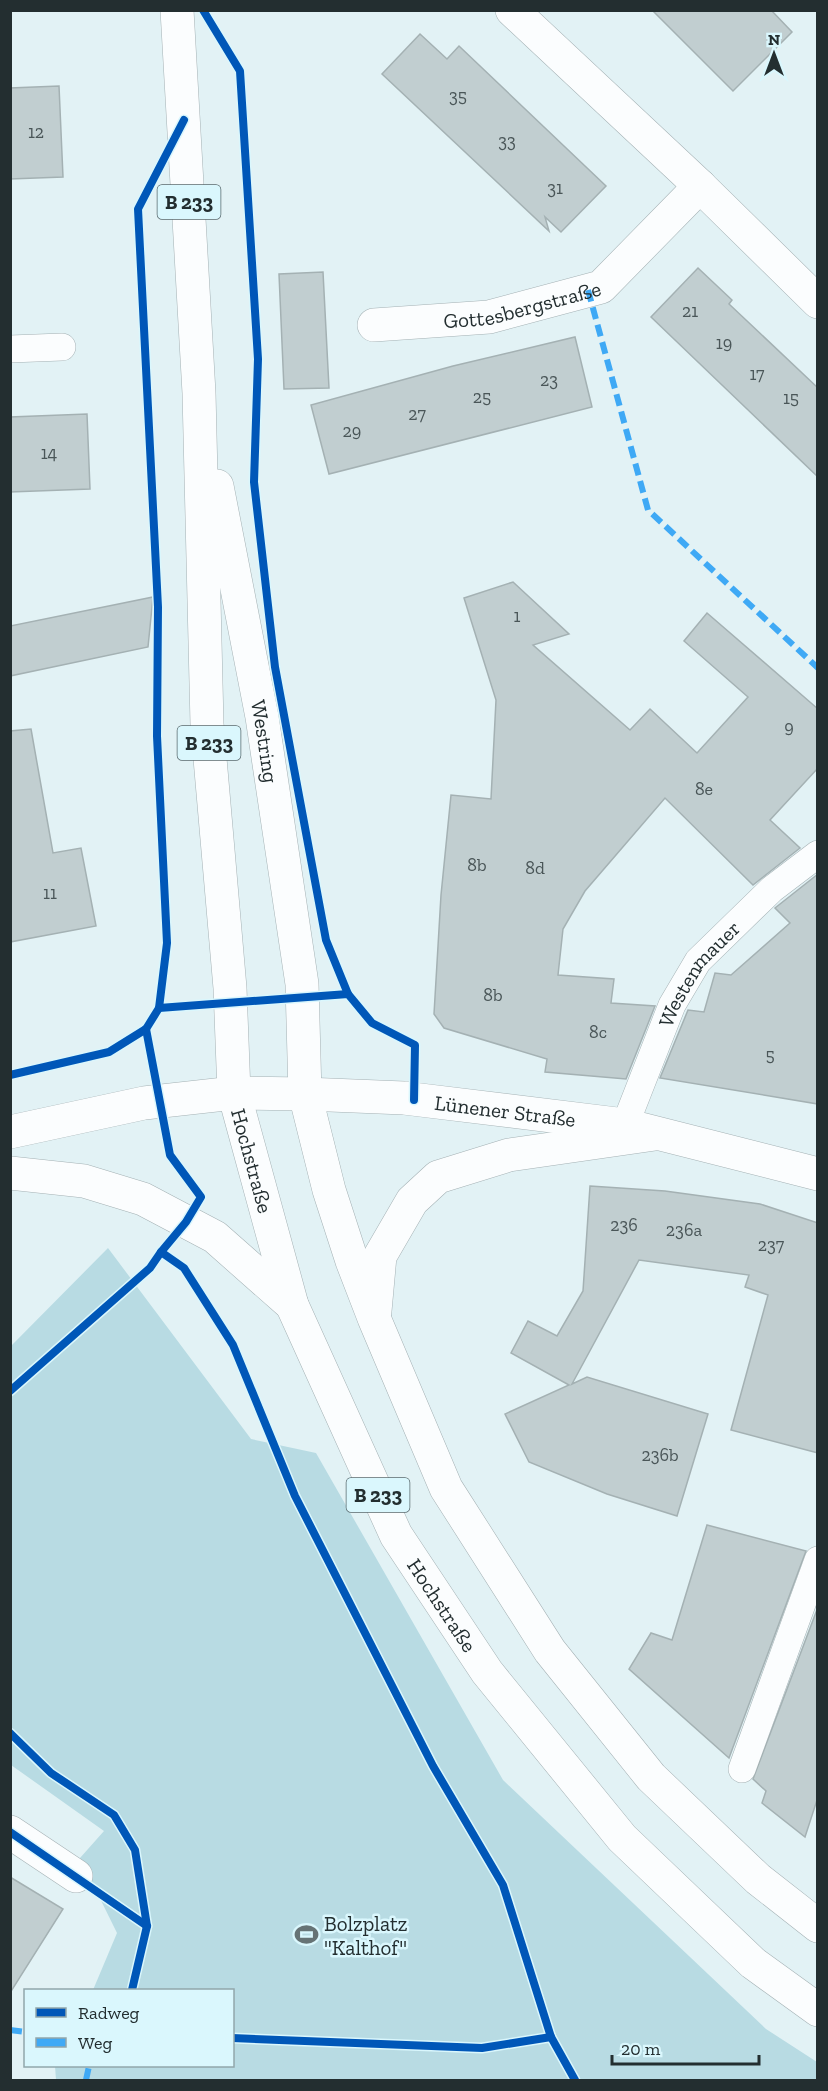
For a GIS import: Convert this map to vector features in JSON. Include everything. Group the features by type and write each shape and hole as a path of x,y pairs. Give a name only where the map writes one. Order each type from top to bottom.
{"main road":[{"name":"Westring","path":"177,10 199,393 207,724 230,988 234,1093"},
{"path":"512,10 700,186 818,302"},
{"name":"Gottesbergstraße","path":"374,325 489,317 601,286 700,186"},
{"name":"Westring","path":"199,393 262,717 302,984 305,1094"},
{"name":"Lünener Straße","path":"10,1132 144,1103 234,1093 404,1098 640,1130 818,1174"},
{"name":"Hochstraße","path":"234,1093 292,1305 396,1535 487,1672 622,1838 753,1963 818,2010"},
{"name":"B 233","path":"305,1094 330,1190 352,1261 446,1488 550,1651 651,1777 758,1879 818,1926"},
{"path":"374,1318 380,1256 412,1201 438,1177 508,1155 640,1130"},
{"path":"10,1173 84,1181 143,1199 215,1237 292,1305"},
{"path":"10,1832 76,1876"}],"lane":[{"path":"10,349 62,347"},
{"name":"Westenmauer","path":"640,1130 672,1005 698,961 772,889 818,854"},
{"path":"742,1769 818,1560"}],"shaded area":[{"path":"108,1248 251,1439 316,1453 503,1780 766,2029 817,2062 817,2080 56,2080 55,2067 234,2067 234,1989 93,1989 117,1933 80,1858 104,1831 11,1765 11,1346"}],"building":[{"path":"652,10 771,10 792,32 733,91"},
{"path":"420,34 447,59 459,46 606,186 561,232 545,217 549,231 382,74"},
{"path":"59,86 63,177 10,179 10,88"},
{"path":"698,268 732,300 729,304 818,388 818,477 651,317"},
{"path":"323,272 329,388 284,389 279,274"},
{"path":"575,337 592,407 329,474 311,405 453,366"},
{"path":"87,414 90,489 10,492 10,417"},
{"path":"513,582 569,634 533,645 630,730 650,709 697,753 748,697 684,641 707,613 818,709 818,768 770,820 800,848 753,885 665,798 585,891 563,929 558,975 614,979 611,1003 655,1006 626,1079 545,1072 547,1059 444,1028 434,1014 441,895 451,795 491,799 496,700 464,598"},
{"path":"153,597 148,647 10,676 10,626"},
{"path":"31,729 53,853 81,848 96,926 10,942 10,731"},
{"path":"818,874 818,1104 660,1078 688,1010 704,1012 715,973 731,975 790,923 775,908"},
{"path":"590,1186 665,1191 760,1204 818,1223 818,1453 731,1430 768,1295 745,1287 749,1275 639,1260 572,1384 587,1377 708,1414 677,1516 607,1494 529,1462 505,1414 569,1385 511,1353 528,1321 557,1336 583,1291"},
{"path":"707,1525 806,1551 729,1758 629,1669 651,1633 672,1640"},
{"path":"818,1607 818,1797 805,1837 762,1803 766,1791 753,1779"},
{"path":"10,1877 63,1909 10,1993"}],"marked path":[{"path":"588,290 648,510 818,668"},
{"path":"10,2030 24,2032"},
{"path":"86,2080 89,2067"}],"cycle path":[{"path":"203,10 240,71 258,359 254,482 275,667 326,940 348,994"},
{"path":"159,1008 167,943 157,736 158,607 138,209 184,120"},
{"path":"10,1075 109,1052 146,1029 159,1008 348,994 372,1023 415,1045 414,1100"},
{"path":"10,1391 150,1268 186,1222 201,1197 170,1155 146,1029"},
{"path":"161,1252 184,1268 233,1345 295,1496 433,1766 503,1885 551,2037 575,2080"},
{"path":"10,1733 51,1773 114,1815 135,1850 147,1926 132,1989"},
{"path":"10,1832 147,1926"},
{"path":"234,2038 482,2048 551,2037"}],"place":[{"name":"Bolzplatz \"Kalthof\"","path":"306,1935"}]}
